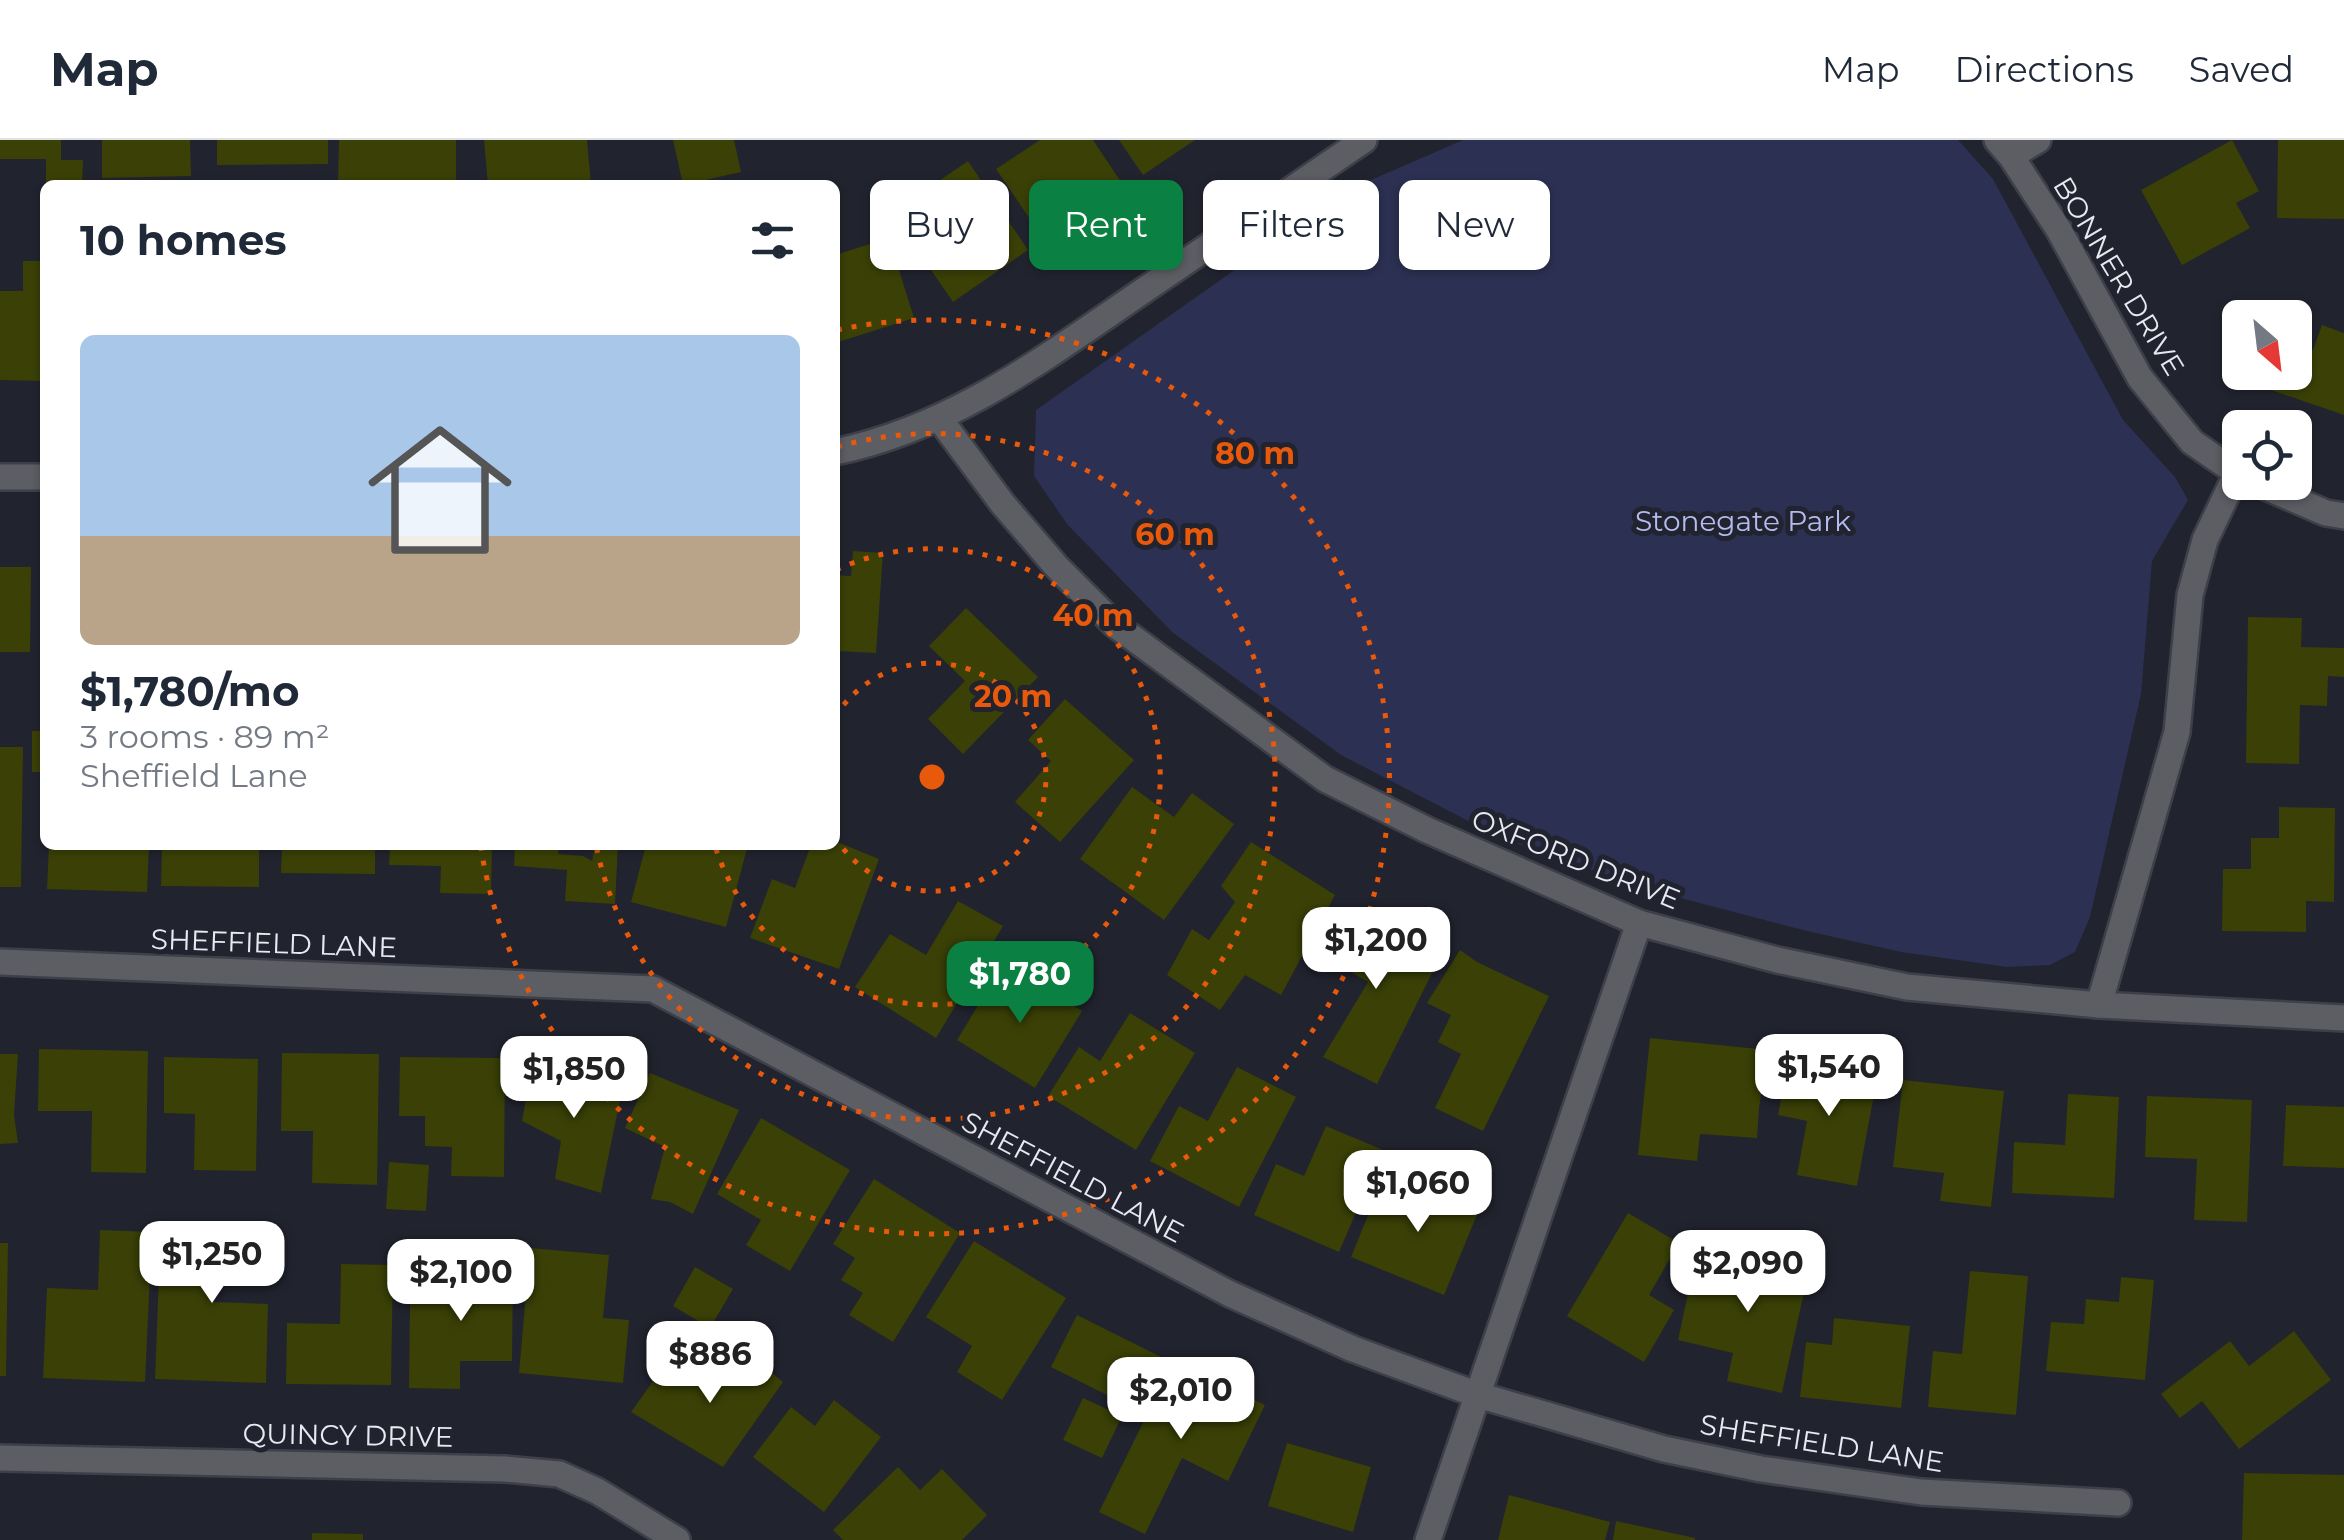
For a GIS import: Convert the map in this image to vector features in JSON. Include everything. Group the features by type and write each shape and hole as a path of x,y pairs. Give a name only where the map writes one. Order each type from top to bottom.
{"street":[{"path":"840,451 939,418 1013,380 1364,140"},
{"path":"2004,148 2038,140"},
{"name":"BONNER DRIVE","path":"2004,148 2059,230 2140,378 2192,442 2222,462"},
{"name":"OXFORD DRIVE","path":"939,418 1002,503 1056,566 1114,624 1294,756 1326,779 1427,830 1639,923 1777,960 1907,987 2100,1006 2344,1018"},
{"path":"0,477 40,477"},
{"path":"2100,1006 2177,732 2190,596 2205,540 2230,500"},
{"name":"BONNER DRIVE","path":"2295,500 2326,514 2344,516"},
{"path":"1428,1540 1639,923"},
{"name":"SHEFFIELD LANE","path":"0,962 653,988 1230,1294 1353,1350 1478,1396 1664,1448 1761,1469 1922,1492 2118,1504"},
{"name":"QUINCY DRIVE","path":"0,1458 505,1468 559,1474 677,1540"}],"green space":[{"name":"Stonegate Park","path":"1463,140 1958,140 1993,179 2123,420 2175,477 2188,500 2152,561 2141,694 2090,917 2075,952 2050,965 2007,967 1901,952 1642,888 1501,838 1341,755 1172,632 1067,524 1034,476 1036,410 1235,270 1379,270 1379,180 1371,180"}],"building":[{"path":"0,140 61,140 61,160 83,160 82,180 46,180 46,159 0,159"},
{"path":"102,140 190,140 191,176 102,178"},
{"path":"217,140 328,140 328,164 217,165"},
{"path":"339,140 456,140 456,180 338,180"},
{"path":"484,140 587,140 591,180 488,180"},
{"path":"673,140 734,140 741,172 705,180 682,180"},
{"path":"1040,140 1093,140 1120,180 1029,180 1029,218 1009,188 1009,180 1003,180 996,169"},
{"path":"1119,140 1195,140 1143,175"},
{"path":"2232,140 2259,191 2236,203 2250,228 2182,265 2141,190"},
{"path":"2278,140 2344,140 2344,219 2277,218"},
{"path":"968,161 981,180 940,180"},
{"path":"1009,222 1028,250 1009,263"},
{"path":"870,244 870,270 899,270 914,318 840,341 840,253"},
{"path":"23,261 40,261 40,381 0,380 0,291 23,291"},
{"path":"931,270 999,270 953,302"},
{"path":"2322,325 2344,333 2344,415 2271,390 2312,390 2313,350"},
{"path":"853,551 883,553 876,653 840,651 840,575 851,576"},
{"path":"0,567 31,567 30,652 0,652"},
{"path":"966,608 1038,677 963,754 928,719 965,681 929,646"},
{"path":"2248,617 2302,618 2301,647 2344,648 2344,677 2328,676 2327,706 2300,705 2299,764 2246,763"},
{"path":"1065,699 1134,760 1060,842 1015,802 1051,761 1028,740"},
{"path":"32,731 40,731 40,772 32,772"},
{"path":"0,747 23,747 21,887 0,887"},
{"path":"1132,787 1174,817 1192,793 1234,824 1164,920 1080,859"},
{"path":"2279,807 2335,808 2334,902 2306,901 2306,932 2222,931 2223,869 2251,869 2251,838 2279,838"},
{"path":"1251,842 1335,895 1281,995 1245,975 1220,1010 1167,975 1192,929 1209,940 1235,902 1221,886"},
{"path":"840,843 879,859 839,969 750,938 772,879 795,888 809,850 840,850"},
{"path":"49,850 149,850 147,892 47,889"},
{"path":"162,850 259,850 259,887 161,886"},
{"path":"282,850 375,850 375,874 281,873"},
{"path":"390,850 492,850 491,894 440,893 441,866 389,865"},
{"path":"515,850 558,850 558,854 583,856 592,861 594,850 618,850 615,904 565,901 567,870 514,866"},
{"path":"645,850 747,850 726,927 631,902"},
{"path":"958,901 1003,926 936,1038 855,987 890,934 926,955"},
{"path":"1348,908 1440,957 1377,1084 1323,1057 1368,982 1322,955"},
{"path":"1460,950 1549,996 1483,1131 1435,1108 1461,1054 1438,1042 1451,1015 1427,1003"},
{"path":"1004,963 1082,1011 1035,1088 957,1040"},
{"path":"1130,1013 1195,1053 1136,1150 1048,1096 1079,1047 1100,1061"},
{"path":"1650,1038 1768,1050 1757,1138 1700,1134 1697,1161 1638,1155"},
{"path":"39,1049 148,1051 146,1173 91,1172 92,1111 38,1111"},
{"path":"282,1053 379,1054 377,1185 312,1183 313,1131 281,1131"},
{"path":"0,1054 18,1054 14,1115 18,1143 0,1144"},
{"path":"164,1057 258,1059 256,1171 194,1170 195,1114 164,1113"},
{"path":"400,1057 505,1058 504,1177 451,1176 452,1147 425,1146 425,1116 399,1116"},
{"path":"533,1058 622,1090 601,1193 555,1179 561,1141 522,1121"},
{"path":"1788,1061 1877,1078 1857,1186 1797,1175 1807,1121 1778,1115"},
{"path":"1237,1067 1296,1097 1239,1207 1150,1161 1179,1106 1208,1121"},
{"path":"650,1073 739,1110 693,1214 670,1202 651,1199 665,1147 625,1128"},
{"path":"1903,1080 2004,1091 1991,1207 1940,1201 1944,1173 1893,1167"},
{"path":"2068,1094 2119,1097 2114,1198 2012,1193 2014,1142 2065,1145"},
{"path":"2147,1096 2252,1100 2247,1222 2194,1220 2197,1159 2145,1157"},
{"path":"2286,1105 2344,1107 2344,1168 2283,1166"},
{"path":"761,1118 850,1170 790,1271 746,1245 761,1220 717,1194"},
{"path":"1326,1126 1383,1150 1339,1252 1254,1215 1276,1164 1304,1176"},
{"path":"389,1162 429,1165 426,1211 386,1209"},
{"path":"874,1179 960,1233 893,1342 849,1315 863,1293 841,1280 855,1258 833,1244"},
{"path":"1436,1181 1483,1200 1444,1295 1351,1257 1380,1186 1426,1205"},
{"path":"1628,1213 1679,1243 1649,1295 1674,1310 1644,1362 1567,1316"},
{"path":"188,1222 270,1224 269,1277 214,1276 213,1302 268,1304 266,1383 155,1379 160,1247 187,1249"},
{"path":"100,1230 152,1232 145,1382 43,1378 47,1288 98,1290"},
{"path":"974,1241 1066,1298 1002,1400 957,1372 972,1346 926,1317"},
{"path":"0,1243 8,1243 6,1376 0,1376"},
{"path":"1785,1245 1813,1251 1782,1393 1727,1381 1733,1353 1678,1340 1696,1256 1779,1273"},
{"path":"463,1246 488,1246 488,1275 513,1276 512,1361 460,1361 460,1389 409,1388 410,1303 436,1303 436,1274 462,1275"},
{"path":"530,1248 609,1255 603,1318 629,1320 623,1383 519,1373"},
{"path":"341,1264 393,1265 391,1385 286,1384 287,1323 340,1324"},
{"path":"695,1267 733,1289 710,1328 673,1306"},
{"path":"1970,1271 2028,1276 2016,1415 1928,1407 1933,1351 1962,1354"},
{"path":"2121,1277 2154,1280 2145,1380 2046,1371 2051,1322 2084,1324 2086,1299 2119,1302"},
{"path":"1077,1315 1165,1359 1139,1411 1051,1367"},
{"path":"1834,1318 1910,1326 1901,1408 1800,1397 1806,1342 1832,1345"},
{"path":"2294,1331 2331,1380 2239,1449 2202,1401 2180,1418 2161,1394 2230,1341 2249,1366"},
{"path":"741,1348 783,1382 723,1467 631,1412 666,1363 714,1390"},
{"path":"1174,1360 1265,1405 1228,1481 1182,1458 1145,1534 1099,1512"},
{"path":"1083,1398 1122,1416 1102,1458 1063,1440"},
{"path":"834,1400 881,1437 824,1512 753,1457 791,1407 815,1426"},
{"path":"1287,1443 1371,1467 1353,1532 1268,1506"},
{"path":"898,1467 920,1490 942,1469 987,1515 962,1540 843,1540 833,1530"},
{"path":"2244,1473 2344,1475 2344,1540 2242,1540"},
{"path":"1509,1495 1610,1522 1605,1540 1498,1540"},
{"path":"1616,1521 1695,1538 1695,1540 1613,1540"},
{"path":"312,1533 363,1534 363,1540 312,1540"}]}
